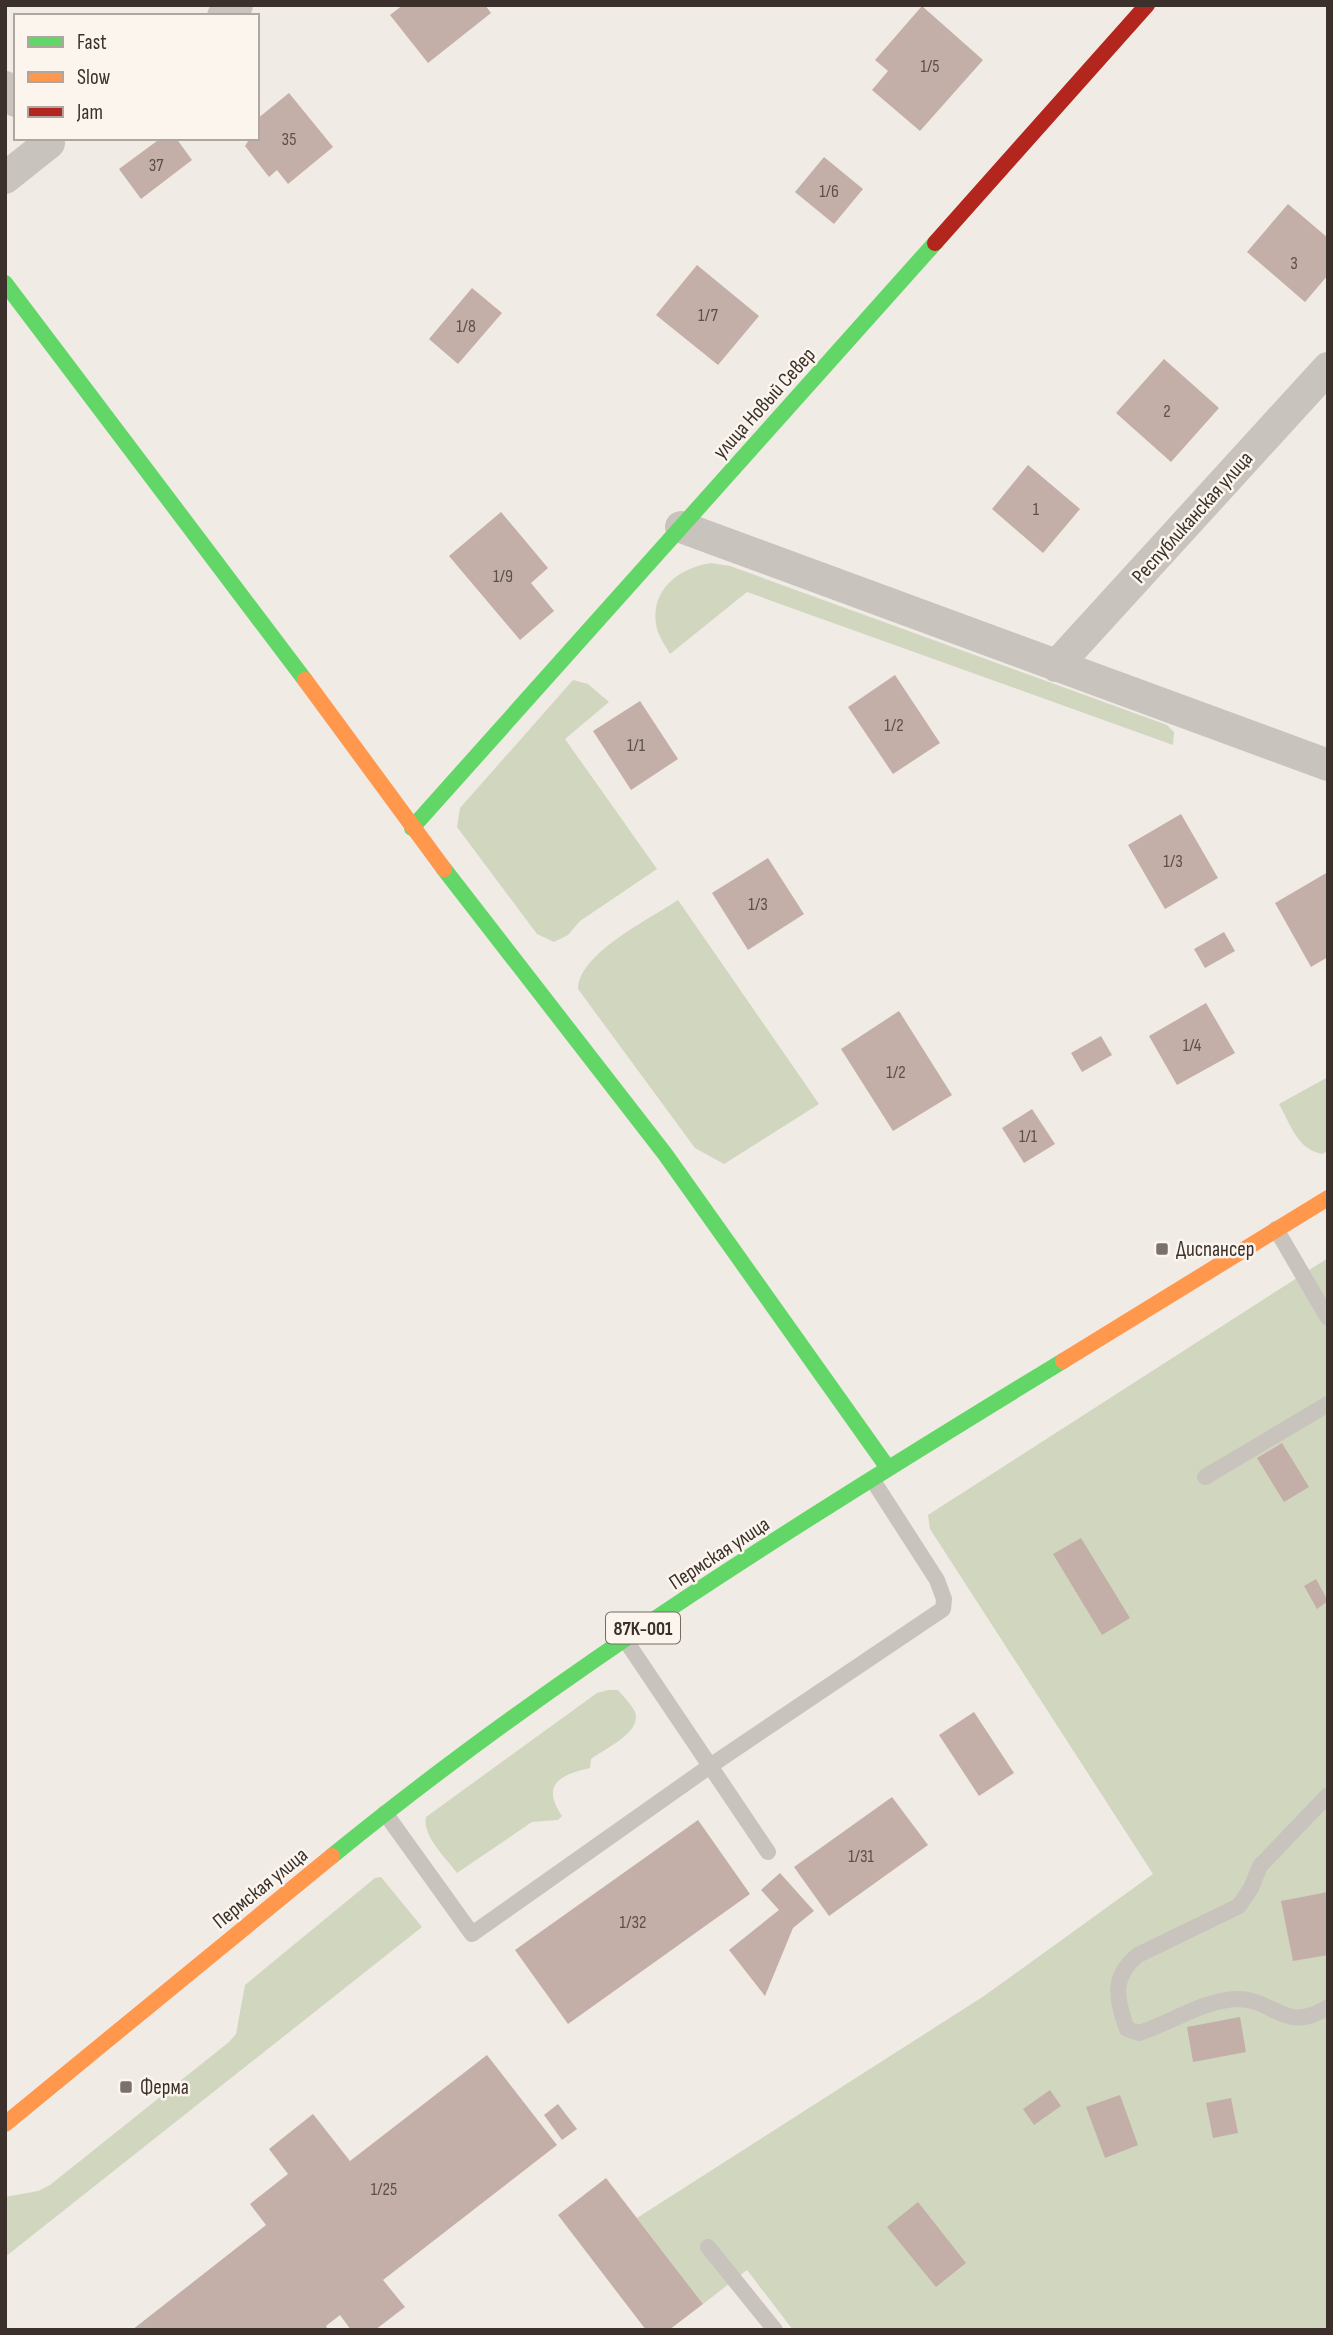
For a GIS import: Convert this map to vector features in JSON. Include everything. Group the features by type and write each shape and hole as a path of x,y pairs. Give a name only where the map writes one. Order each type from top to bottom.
{"street":[{"name":"улица Новый Север","path":"412,828 1147,5"},
{"path":"5,178 50,140"},
{"path":"5,283 362,756 412,828 665,1154 888,1468"},
{"name":"Республиканская улица","path":"1056,666 1328,368"},
{"path":"681,527 1328,765"},
{"name":"Пермская улица","path":"5,2124 385,1813 625,1641 888,1468 1275,1228 1328,1198"}],"lane":[{"path":"1275,1228 1328,1318"},
{"path":"1205,1477 1328,1404"},
{"path":"385,1813 472,1934 710,1766 943,1609 944,1598 937,1580 872,1479"},
{"path":"625,1641 768,1852"},
{"path":"1328,1795 1261,1866 1239,1906 1138,1955 1126,1965 1118,1979 1116,1995 1127,2029 1139,2033 1167,2024 1179,2014 1235,1999 1256,2002 1292,2019 1328,2007"},
{"path":"708,2247 775,2330"}],"green space":[{"path":"711,563 730,566 1167,725 1174,732 1173,745 747,592 670,654 657,628 658,600 678,575"},
{"path":"573,680 588,684 609,702 565,739 657,869 580,921 568,935 554,942 537,934 457,827 460,808"},
{"path":"678,900 819,1104 724,1164 695,1148 578,989 581,976 603,950"},
{"path":"1328,1077 1328,1151 1322,1154 1301,1142 1279,1104"},
{"path":"1328,1258 1328,2330 793,2330 747,2270 703,2304 637,2218 984,1996 1153,1874 930,1529 928,1515"},
{"path":"618,1690 634,1709 636,1719 628,1733 591,1759 590,1768 570,1774 557,1783 553,1796 562,1816 558,1820 532,1822 457,1873 431,1839 426,1817 597,1693"},
{"path":"381,1877 422,1927 5,2257 5,2197 38,2191 50,2185 229,2042 236,2034 245,1985 375,1878"}],"building":[{"path":"403,5 485,5 491,13 428,63 390,15"},
{"path":"922,6 983,60 920,131 872,90 888,71 875,60"},
{"path":"289,93 333,147 288,184 277,170 269,177 245,146 249,140 259,140 259,117"},
{"path":"158,140 177,140 192,160 141,199 119,169"},
{"path":"824,157 863,189 834,224 795,192"},
{"path":"1288,204 1328,238 1328,275 1305,302 1247,252"},
{"path":"697,265 759,316 718,365 656,315"},
{"path":"472,288 502,313 458,364 429,339"},
{"path":"1164,359 1219,408 1171,462 1116,413"},
{"path":"1028,465 1080,509 1043,553 992,509"},
{"path":"501,512 548,568 531,583 554,611 520,640 449,556"},
{"path":"895,675 940,743 893,774 848,707"},
{"path":"640,701 678,759 631,790 593,731"},
{"path":"1181,814 1218,878 1165,909 1128,845"},
{"path":"768,858 804,914 748,950 712,893"},
{"path":"1328,872 1328,957 1311,967 1275,903"},
{"path":"1224,932 1235,951 1205,968 1194,949"},
{"path":"1206,1003 1235,1053 1177,1085 1149,1036"},
{"path":"899,1011 952,1095 893,1131 841,1049"},
{"path":"1101,1036 1112,1055 1082,1072 1071,1053"},
{"path":"1032,1109 1055,1144 1024,1163 1002,1128"},
{"path":"1282,1443 1309,1487 1284,1502 1257,1458"},
{"path":"1081,1538 1130,1618 1102,1635 1053,1554"},
{"path":"1316,1579 1328,1601 1317,1609 1304,1586"},
{"path":"974,1712 1014,1773 979,1796 939,1735"},
{"path":"892,1797 928,1845 829,1916 794,1867"},
{"path":"698,1820 750,1894 568,2024 515,1950"},
{"path":"780,1873 814,1911 793,1928 765,1996 729,1950 779,1910 761,1890"},
{"path":"1328,1892 1328,1955 1293,1961 1281,1901"},
{"path":"1240,2017 1246,2052 1193,2062 1187,2027"},
{"path":"487,2055 557,2145 383,2280 405,2307 375,2330 351,2330 340,2315 326,2326 328,2330 132,2330 266,2225 250,2204 288,2174 269,2149 313,2114 350,2161"},
{"path":"1050,2090 1061,2106 1034,2125 1023,2109"},
{"path":"1120,2095 1138,2145 1105,2158 1086,2107"},
{"path":"1231,2098 1238,2133 1213,2138 1206,2103"},
{"path":"558,2104 577,2129 562,2140 544,2115"},
{"path":"606,2178 703,2304 669,2330 646,2330 558,2215"},
{"path":"918,2202 966,2263 936,2287 887,2227"}],"traffic: fast":[{"path":"412,828 935,243"},
{"path":"5,283 305,680"},
{"path":"444,869 665,1154 888,1468"},
{"path":"332,1856 507,1722 597,1658 782,1536 1063,1361"}],"traffic: slow":[{"path":"305,680 444,869"},
{"path":"1063,1361 1328,1198"},
{"path":"5,2124 332,1856"}],"traffic: jam":[{"path":"935,243 1147,5"}],"place":[{"name":"Диспансер","path":"1162,1249"},
{"name":"Ферма","path":"126,2087"}]}
